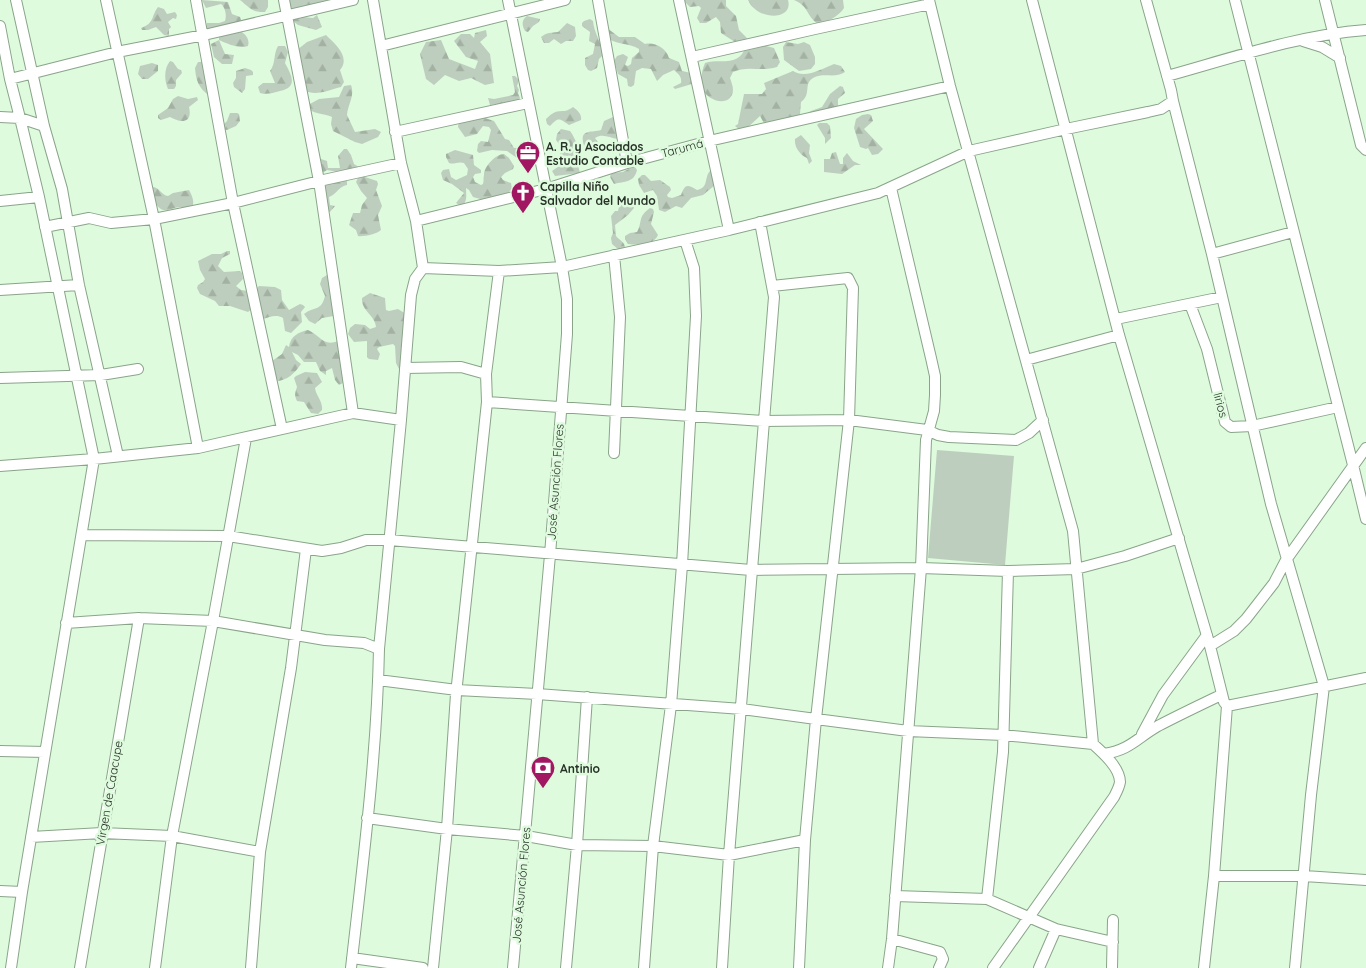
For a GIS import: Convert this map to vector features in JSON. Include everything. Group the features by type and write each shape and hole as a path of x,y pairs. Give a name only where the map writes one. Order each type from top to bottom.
{"street":[{"path":"16,0 34,74 44,126 62,189 79,285 118,456"},
{"path":"106,0 154,219 198,448"},
{"path":"196,0 204,35 233,203 282,429"},
{"path":"284,0 319,181 353,414"},
{"path":"10,79 117,52 204,35 353,0"},
{"path":"373,0 401,163 416,221 423,268 415,279 411,295 379,649 367,818 351,963 423,968"},
{"name":"José Asunción Flores","path":"508,0 567,299 567,334 550,554 513,968"},
{"path":"381,46 565,0"},
{"path":"598,0 627,163"},
{"path":"680,0 729,230"},
{"path":"1032,0 1119,335 1207,635 1221,695 1227,706 1214,876 1204,968"},
{"path":"1146,0 1212,254 1252,426 1286,560 1324,686 1311,795 1295,968"},
{"path":"1234,0 1354,465 1366,519"},
{"path":"1326,0 1361,145 1366,150"},
{"path":"692,57 930,2 950,86 1073,531 1093,744"},
{"path":"0,26 10,79 39,197 94,459 11,968"},
{"path":"1167,76 1334,33 1366,30"},
{"path":"1302,41 1322,47 1340,58"},
{"name":"Tarumá","path":"416,221 546,190 627,163 709,141 950,86"},
{"path":"423,268 500,271 562,267 685,240 878,194 969,152 1160,109 1173,101"},
{"path":"396,132 528,104"},
{"path":"0,118 20,118 44,126"},
{"path":"45,228 89,218 111,223 154,219 233,203 401,163"},
{"path":"888,968 892,940 921,568 927,430 934,411 935,376 891,188"},
{"path":"0,201 39,197"},
{"path":"722,968 774,297 760,222"},
{"path":"1212,254 1293,232"},
{"path":"644,968 653,846 671,705 682,565 696,316 694,268 685,240"},
{"path":"614,255 620,318 614,453"},
{"path":"433,968 447,830 457,690 487,402 486,374 500,271"},
{"path":"772,286 848,278 852,282 853,288 849,420 831,569 816,719 805,840 799,968"},
{"path":"0,290 79,285"},
{"path":"1116,319 1222,297"},
{"name":"lirios","path":"1190,304 1207,349 1225,422 1231,427 1252,426 1338,407"},
{"path":"1026,360 1119,335"},
{"path":"405,368 461,367 486,374"},
{"path":"0,378 101,375 138,369"},
{"path":"487,402 763,421 849,420 927,430 949,437 1016,440 1029,433 1043,420"},
{"path":"0,466 94,459 198,448 353,414 401,420"},
{"path":"155,968 172,836 246,438"},
{"path":"1210,646 1234,631 1246,619 1274,583 1286,560 1366,448"},
{"path":"82,535 228,536 322,552 366,540 389,540 752,570 921,568 1008,571 1076,569 1125,556 1179,538"},
{"path":"251,968 260,852 295,635 306,549"},
{"path":"986,899 1002,762 1008,571"},
{"path":"66,623 139,618 213,622 295,635 364,643 379,649"},
{"name":"Virgen de Caacupe","path":"80,968 139,618"},
{"path":"1140,738 1163,695 1207,635"},
{"path":"1227,706 1366,678"},
{"path":"378,680 457,690 587,697 742,709 908,731 1003,735 1093,744 1104,754 1118,775 1119,786 1114,797 993,968"},
{"path":"1104,754 1128,747 1160,725 1221,695"},
{"path":"566,968 587,697"},
{"path":"0,751 46,752"},
{"path":"367,818 447,830 526,836 577,845 653,846 730,855 805,840"},
{"path":"31,838 102,833 172,836 260,852"},
{"path":"1214,876 1304,876 1366,880"},
{"path":"0,891 22,892"},
{"path":"895,896 986,899 1056,928 1114,942"},
{"path":"1112,968 1113,920"},
{"path":"1039,968 1056,928"},
{"path":"892,940 940,952 943,959 939,968"}],"green space":[{"path":"202,0 228,2 232,14 240,17 241,20 225,27 219,33 206,29 207,23 225,21 226,14 221,4 206,8"},
{"path":"240,0 268,0 268,7 265,12 257,12"},
{"path":"282,0 327,0 326,4 296,9 285,6"},
{"path":"685,0 726,0 726,6 736,16 739,30 749,42 741,46 721,33 720,22 716,17 706,23 700,23 697,18 701,8 699,6 690,7"},
{"path":"748,0 788,0 788,7 786,12 780,15 766,15 753,7"},
{"path":"794,0 843,0 844,8 833,18 818,24 799,2"},
{"path":"158,7 164,9 167,14 175,12 177,15 176,19 173,18 168,22 171,27 169,29 169,36 164,35 156,27 148,30 142,30 141,28 151,22"},
{"path":"317,15 322,27 316,30 298,25 293,21 293,16 313,18"},
{"path":"527,16 540,19 528,32 525,31 523,25 523,21"},
{"path":"590,19 593,21 604,54 599,59 597,68 591,71 585,65 585,58 593,54 595,44 589,41 590,32 582,26 584,21"},
{"path":"567,23 575,27 576,36 573,41 566,41 561,44 554,39 549,43 544,43 541,37 547,33 558,32"},
{"path":"607,28 619,37 635,37 645,44 660,46 668,54 669,58 679,62 682,71 691,73 692,84 675,89 673,87 681,83 681,79 674,70 663,75 657,81 651,69 642,68 636,71 634,85 628,86 627,79 618,74 614,61 617,56 623,54 628,57 625,65 628,66 631,64 632,58 639,52 639,49 609,39"},
{"path":"486,30 487,36 480,42 490,54 494,83 485,85 471,78 459,81 445,75 434,85 426,79 420,54 426,42 441,40 449,59 475,69 478,61 466,57 454,41 461,34 470,34 474,38 475,33"},
{"path":"240,31 247,37 248,46 237,46 219,40 219,36"},
{"path":"326,35 343,56 343,65 340,70 344,82 341,87 327,91 308,92 304,90 297,50 307,42"},
{"path":"219,40 225,54 234,55 232,64 222,64 214,57 211,44"},
{"path":"786,42 798,44 804,42 810,45 815,57 815,64 811,69 799,71 784,60 783,47"},
{"path":"278,46 285,46 288,52 285,63 292,80 291,84 286,89 280,91 268,94 260,93 258,87 263,83 275,83 270,71"},
{"path":"766,46 774,48 780,62 777,67 744,69 733,72 730,78 733,90 732,96 728,100 718,101 704,92 701,78 705,63 731,61 740,56 744,51"},
{"path":"170,61 182,73 176,80 174,89 168,89 166,82 165,74"},
{"path":"198,62 205,62 210,96 200,87 197,80 195,68"},
{"path":"152,63 158,65 158,71 148,79 142,79 138,74 140,66"},
{"path":"834,64 841,66 845,72 837,75 817,76 810,80 806,96 801,102 800,114 796,121 766,127 760,116 746,129 740,130 735,126 738,124 744,94 762,94 766,89 764,83 793,71 808,74"},
{"path":"245,68 251,70 253,75 246,76 245,89 242,93 234,87 233,83 236,78 236,71"},
{"path":"512,76 519,80 517,86 519,102 490,105 488,98 494,99 513,95 515,92"},
{"path":"351,85 352,96 347,115 355,132 375,129 381,132 378,137 362,144 333,131 332,117 312,111 308,105 319,99 339,97 344,86"},
{"path":"840,86 843,87 845,93 838,99 838,106 832,110 845,113 843,116 803,116 822,107 830,94"},
{"path":"178,96 188,99 197,97 198,100 189,107 189,117 185,121 170,117 161,120 158,118 158,115 168,108 173,99"},
{"path":"573,107 580,114 581,120 569,125 560,120 550,126 547,124 546,119 554,112 566,111"},
{"path":"230,113 239,114 240,121 236,126 227,130 223,129 222,126 227,121"},
{"path":"868,114 871,115 873,121 864,129 883,149 878,154 872,155 868,148 860,147 854,128 856,119"},
{"path":"482,117 494,121 505,139 509,140 514,148 535,147 538,158 535,163 517,158 507,151 492,150 479,153 477,151 478,144 481,141 488,142 491,130 489,127 483,126 477,134 465,137 458,127 459,120"},
{"path":"615,118 618,139 598,137 595,138 599,144 592,149 585,149 583,143 584,135 588,132 601,130 604,121"},
{"path":"819,123 827,123 830,126 831,138 825,144 825,138 817,125"},
{"path":"561,129 570,131 575,140 581,157 577,161 580,173 555,176 552,171 562,164 560,155 562,148 556,140 557,134"},
{"path":"801,135 810,145 809,153 812,161 809,164 807,158 800,153 795,145 795,139"},
{"path":"344,149 347,149 351,155 354,164 362,169 338,172 327,170 321,174 318,158 327,161 328,168 340,168 338,156"},
{"path":"455,150 473,155 474,165 481,170 481,173 475,174 473,177 475,182 481,185 483,184 488,164 494,158 504,154 514,166 513,169 501,177 503,180 511,183 512,189 504,196 489,200 473,197 466,188 465,202 461,206 456,203 464,193 443,180 441,173 443,170 449,169 451,177 456,180 467,175 468,169 464,163 449,163 446,157 446,154"},
{"path":"836,152 840,164 843,164 843,158 847,153 853,161 861,165 855,165 842,174 824,172 824,159 830,159 832,153"},
{"path":"635,167 637,170 634,177 628,181 614,184 610,177 611,173 623,172"},
{"path":"710,171 713,172 715,185 703,195 691,198 682,208 676,206 665,212 659,210 657,196 653,190 644,193 638,179 645,175 651,181 660,180 670,187 671,190 667,195 672,198 681,195 687,186 697,190 701,189 705,185"},
{"path":"359,176 377,181 376,190 382,206 378,215 381,230 366,236 358,236 356,230 349,225 353,213 360,213 362,205 367,198 356,182"},
{"path":"347,179 347,185 329,197 330,205 335,206 330,212 326,211 320,192 326,181"},
{"path":"151,187 168,196 173,193 189,190 193,201 192,208 161,209 155,201"},
{"path":"628,196 633,199 634,208 615,225 616,236 625,246 625,249 619,250 612,244 611,216 615,211 618,211 620,202"},
{"path":"650,208 654,212 651,224 658,235 656,239 649,243 628,244 625,236 637,232 643,214"},
{"path":"230,251 230,254 222,258 218,266 224,272 240,271 242,273 243,279 236,286 241,290 248,291 253,308 248,312 230,306 219,306 215,301 200,294 197,288 205,279 198,261 212,254 221,254"},
{"path":"331,275 334,316 322,318 315,324 309,321 304,314 319,307 323,301 325,296 320,284 322,278"},
{"path":"259,286 275,287 281,290 282,300 289,310 300,304 305,307 301,312 302,322 291,333 285,331 283,318 275,316 263,319 255,290"},
{"path":"370,293 385,298 386,310 398,309 406,314 402,369 399,369 396,363 395,346 393,344 377,349 380,354 378,360 369,359 367,357 367,341 354,342 348,334 350,328 355,324 365,325 370,329 376,327 362,302 362,298"},
{"path":"308,330 329,343 338,341 345,382 339,385 335,380 332,368 326,371 326,375 320,371 316,362 304,362 298,355 292,352 296,360 301,364 290,376 284,380 276,381 272,361 282,354 286,345 289,347 291,340 296,335"},
{"path":"305,372 317,373 322,382 315,388 322,407 318,414 311,413 304,402 297,401 295,397 297,387 294,378"},
{"path":"937,450 1014,456 1005,565 928,558"}],"place":[{"name":"A. R. y Asociados Estudio Contable","path":"528,174"},
{"name":"Capilla Niño Salvador del Mundo","path":"523,214"},
{"name":"Antinio","path":"543,789"}]}
